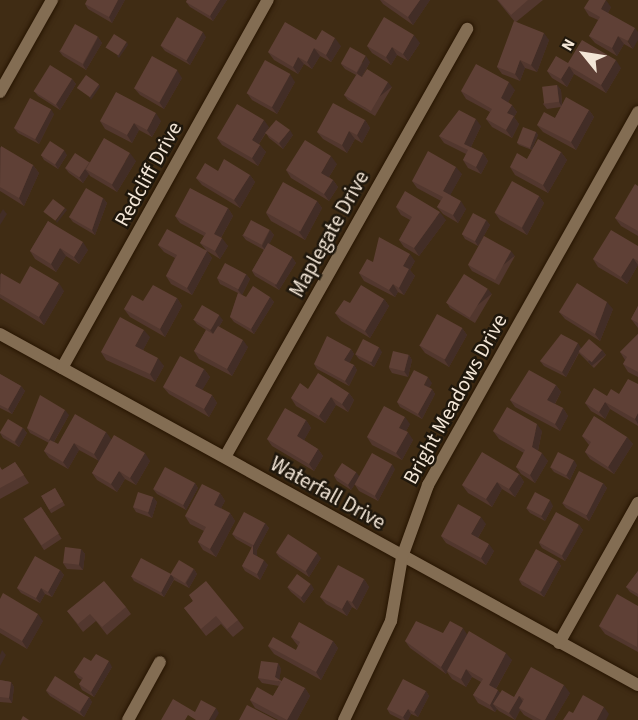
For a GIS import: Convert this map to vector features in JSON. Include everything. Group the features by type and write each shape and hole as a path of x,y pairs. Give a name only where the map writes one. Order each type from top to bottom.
{"street":[{"path":"0,92 52,0"},
{"name":"Redcliff Drive","path":"62,368 268,0"},
{"name":"Maplegate Drive","path":"225,457 466,29"},
{"name":"Bright Meadows Drive","path":"344,720 391,621 402,557 428,485 638,112"},
{"name":"Waterfall Drive","path":"0,334 638,685"},
{"path":"560,643 638,503"},
{"path":"128,720 160,662"}],"building":[{"path":"87,0 118,0 109,17 85,4"},
{"path":"187,0 220,0 210,16 186,2"},
{"path":"383,0 420,0 408,17"},
{"path":"498,0 528,0 511,15"},
{"path":"589,0 606,0 601,9 635,28 628,41 618,36 612,48 589,36 600,17 584,8"},
{"path":"177,17 203,32 186,61 160,46"},
{"path":"384,17 414,35 403,54 392,47 386,57 367,46"},
{"path":"514,21 544,33 531,65 520,60 515,74 497,67"},
{"path":"285,22 316,40 322,30 335,38 326,55 314,48 307,62 298,57 293,67 268,52"},
{"path":"75,24 98,37 83,64 60,51"},
{"path":"114,34 127,42 118,56 106,48"},
{"path":"582,40 616,60 601,85 569,66 561,79 547,71 556,56 568,63"},
{"path":"350,47 366,56 357,72 341,64"},
{"path":"152,56 177,70 159,102 134,88"},
{"path":"265,60 290,74 272,107 247,93"},
{"path":"476,64 509,82 501,98 512,105 507,113 514,116 506,130 486,119 492,109 461,91"},
{"path":"50,65 72,79 56,105 34,91"},
{"path":"367,69 388,82 371,111 344,95 357,74 362,77"},
{"path":"86,75 99,84 90,97 77,88"},
{"path":"557,85 559,102 544,104 542,87"},
{"path":"116,92 156,113 147,130 134,123 127,135 100,121"},
{"path":"566,97 589,110 571,142 537,125 544,112 555,118"},
{"path":"30,98 51,109 35,139 14,128"},
{"path":"333,103 365,120 357,135 349,131 342,145 317,132"},
{"path":"237,104 264,120 252,140 260,145 252,158 217,138"},
{"path":"459,110 476,119 464,144 483,153 476,167 463,160 468,150 439,136"},
{"path":"276,120 290,130 279,143 265,133"},
{"path":"523,127 536,132 530,148 517,143"},
{"path":"104,138 130,153 112,184 86,169"},
{"path":"538,139 561,152 543,185 510,167 517,153 527,159"},
{"path":"305,140 331,156 321,173 333,180 324,194 286,170"},
{"path":"50,141 64,150 55,165 41,155"},
{"path":"1,146 33,165 19,198 0,187"},
{"path":"428,151 456,167 443,191 461,201 453,215 437,207 443,197 412,181"},
{"path":"75,153 89,162 79,177 65,168"},
{"path":"224,159 250,175 234,200 196,178 205,163 218,171"},
{"path":"512,181 539,196 522,228 495,212"},
{"path":"283,182 317,201 300,232 266,213"},
{"path":"635,184 638,186 638,231 615,218"},
{"path":"86,188 103,198 92,230 69,217"},
{"path":"190,188 228,208 214,234 222,238 215,251 200,243 206,233 175,216"},
{"path":"405,191 440,212 414,248 399,240 412,217 396,207"},
{"path":"53,199 65,208 55,221 43,212"},
{"path":"473,213 486,220 475,241 462,234"},
{"path":"251,220 270,230 262,245 243,235"},
{"path":"48,221 83,242 74,257 60,248 51,264 30,251"},
{"path":"167,229 207,251 187,288 166,276 177,255 158,245"},
{"path":"611,230 638,246 638,261 633,258 621,277 593,259"},
{"path":"484,236 511,251 495,280 468,265"},
{"path":"379,237 410,254 403,266 409,269 399,288 393,284 389,290 359,273 367,259 373,262"},
{"path":"268,243 292,257 276,285 252,271"},
{"path":"225,263 246,274 238,289 217,278"},
{"path":"30,266 59,283 39,317 0,294 1,273 20,284"},
{"path":"464,274 488,289 470,318 446,303"},
{"path":"577,283 607,302 595,334 559,312"},
{"path":"153,285 177,298 160,329 124,309 132,295 143,301"},
{"path":"361,285 384,299 365,331 335,313 344,300 350,303"},
{"path":"253,286 270,297 251,329 230,317 238,293 246,297"},
{"path":"202,305 219,315 211,330 194,320"},
{"path":"638,306 638,323 631,319"},
{"path":"437,314 462,328 445,360 420,345"},
{"path":"120,317 144,330 135,346 158,358 150,374 101,352"},
{"path":"218,326 243,340 227,369 194,351 206,330 213,334"},
{"path":"561,334 578,343 562,372 540,361"},
{"path":"638,334 638,372 623,364 627,357 620,352"},
{"path":"327,336 351,349 344,360 354,365 345,381 314,364"},
{"path":"363,339 379,347 371,362 355,354"},
{"path":"589,339 602,350 592,362 579,351"},
{"path":"393,351 409,355 404,371 389,367"},
{"path":"180,356 204,369 195,386 212,395 204,409 163,387"},
{"path":"414,370 428,377 424,385 432,389 418,414 397,402"},
{"path":"529,370 556,385 547,400 563,408 555,424 510,400"},
{"path":"318,373 349,393 342,404 331,397 319,416 291,398 300,383 308,389"},
{"path":"0,374 21,386 8,409 0,405"},
{"path":"628,379 638,384 638,413 635,419 605,402 599,412 585,403 594,388 607,396 611,389 619,394"},
{"path":"40,395 65,410 49,440 27,428"},
{"path":"384,406 405,417 399,428 408,432 396,453 367,437"},
{"path":"507,407 537,424 532,447 542,453 530,475 516,467 525,450 493,431"},
{"path":"285,408 306,420 297,436 318,449 309,464 267,439"},
{"path":"75,414 106,432 94,454 74,443 63,462 44,451 50,440 58,444"},
{"path":"594,416 627,437 608,467 585,452 591,442 582,436"},
{"path":"8,419 23,428 14,441 0,433"},
{"path":"114,435 145,453 130,478 119,471 111,484 92,473"},
{"path":"482,452 519,474 509,489 497,482 486,499 462,485"},
{"path":"558,452 574,460 566,475 550,467"},
{"path":"372,453 392,464 375,496 355,484"},
{"path":"15,462 24,475 0,488 0,467 2,470"},
{"path":"342,463 356,472 348,485 334,476"},
{"path":"165,467 195,483 183,505 153,489"},
{"path":"579,471 603,483 587,515 563,503"},
{"path":"202,484 220,493 214,505 230,513 210,549 198,542 206,527 185,516"},
{"path":"55,488 63,502 49,510 41,496"},
{"path":"138,492 153,497 148,512 133,507"},
{"path":"535,492 550,500 542,516 527,508"},
{"path":"458,504 481,517 471,534 489,544 481,558 441,536"},
{"path":"41,507 59,534 41,545 24,519"},
{"path":"244,512 265,523 253,545 232,534"},
{"path":"556,512 579,525 562,555 539,543"},
{"path":"288,534 317,553 305,572 276,552"},
{"path":"253,545 253,554 264,560 257,574 242,566"},
{"path":"65,547 81,549 79,565 63,563"},
{"path":"536,549 558,561 541,592 519,580"},
{"path":"35,556 60,570 48,592 41,588 36,598 17,588"},
{"path":"141,558 171,574 161,593 131,577"},
{"path":"179,560 194,569 185,583 170,575"},
{"path":"338,565 364,579 352,602 347,600 342,609 320,597"},
{"path":"638,571 638,594 626,587"},
{"path":"297,574 311,584 301,597 288,587"},
{"path":"104,581 126,607 102,627 90,614 78,624 67,611"},
{"path":"206,581 238,620 227,629 216,616 201,629 184,608 193,601 189,595"},
{"path":"3,593 38,614 22,641 0,628 0,599"},
{"path":"617,594 638,606 637,647 599,626"},
{"path":"416,621 443,633 450,621 463,628 441,667 405,641"},
{"path":"299,622 333,641 316,672 268,646 273,637 296,650 300,642 291,637"},
{"path":"469,631 506,653 489,685 498,690 490,705 473,695 483,679 466,669 461,679 447,671"},
{"path":"96,654 109,661 91,692 79,684 83,678 74,672 84,657 91,661"},
{"path":"261,661 278,663 275,677 283,682 258,678"},
{"path":"531,667 564,685 545,720 519,708 524,699 519,696 509,713 493,704 502,690 514,697"},
{"path":"55,676 89,697 80,712 46,690"},
{"path":"284,677 305,688 287,720 250,700 257,687 273,696"},
{"path":"403,679 426,691 414,712 408,709 403,717 387,709"},
{"path":"0,680 11,682 9,698 0,697"},
{"path":"583,695 604,707 597,720 563,720 569,711 573,713"},
{"path":"173,699 195,712 201,700 216,708 209,720 196,720 188,715 185,720 161,720"},
{"path":"247,705 276,720 239,720"}]}
